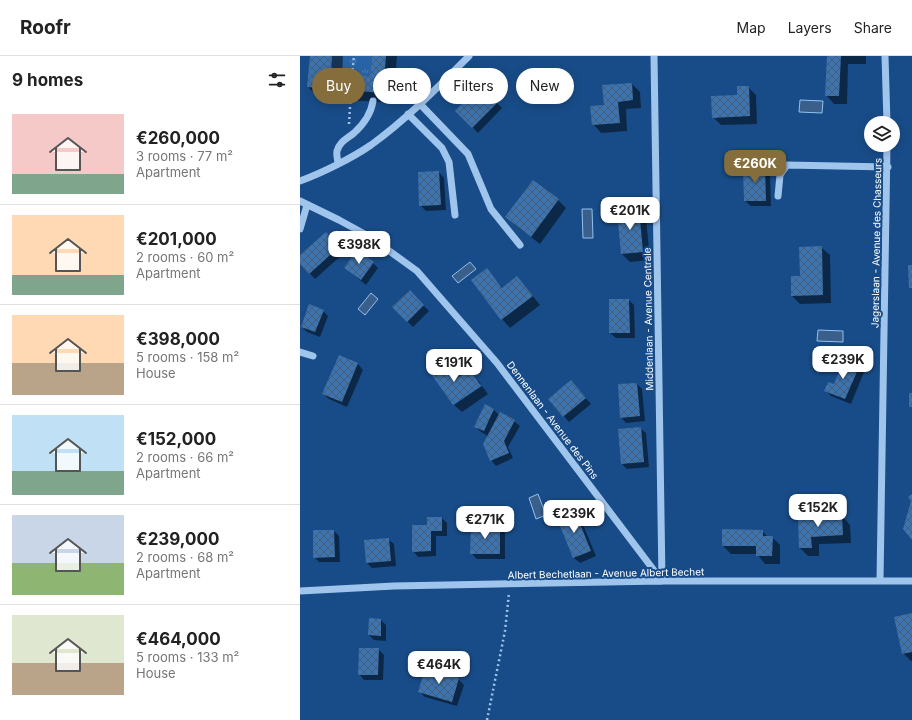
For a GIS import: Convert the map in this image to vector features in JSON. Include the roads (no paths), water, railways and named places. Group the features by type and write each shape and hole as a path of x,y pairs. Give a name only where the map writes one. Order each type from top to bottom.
{"street":[{"path":"431,93 469,56"},
{"name":"Middenlaan - Avenue Centrale","path":"654,56 662,581"},
{"path":"885,56 887,116"},
{"path":"338,164 336,152 341,142 354,133 372,111 373,101"},
{"path":"300,181 338,164 370,145 420,104 468,154 491,209 520,245"},
{"path":"408,114 442,148 449,162 455,215"},
{"name":"Jagerslaan - Avenue des Chasseurs","path":"880,581 887,152"},
{"path":"778,196 780,175 787,166 888,166"},
{"name":"Dennenlaan - Avenue des Pins","path":"300,201 370,237 417,271 497,363 662,581"},
{"path":"300,229 308,205"},
{"path":"300,352 313,356"},
{"name":"Albert Bechetlaan - Avenue Albert Bechet","path":"300,591 394,586 662,581 912,581"}]}
